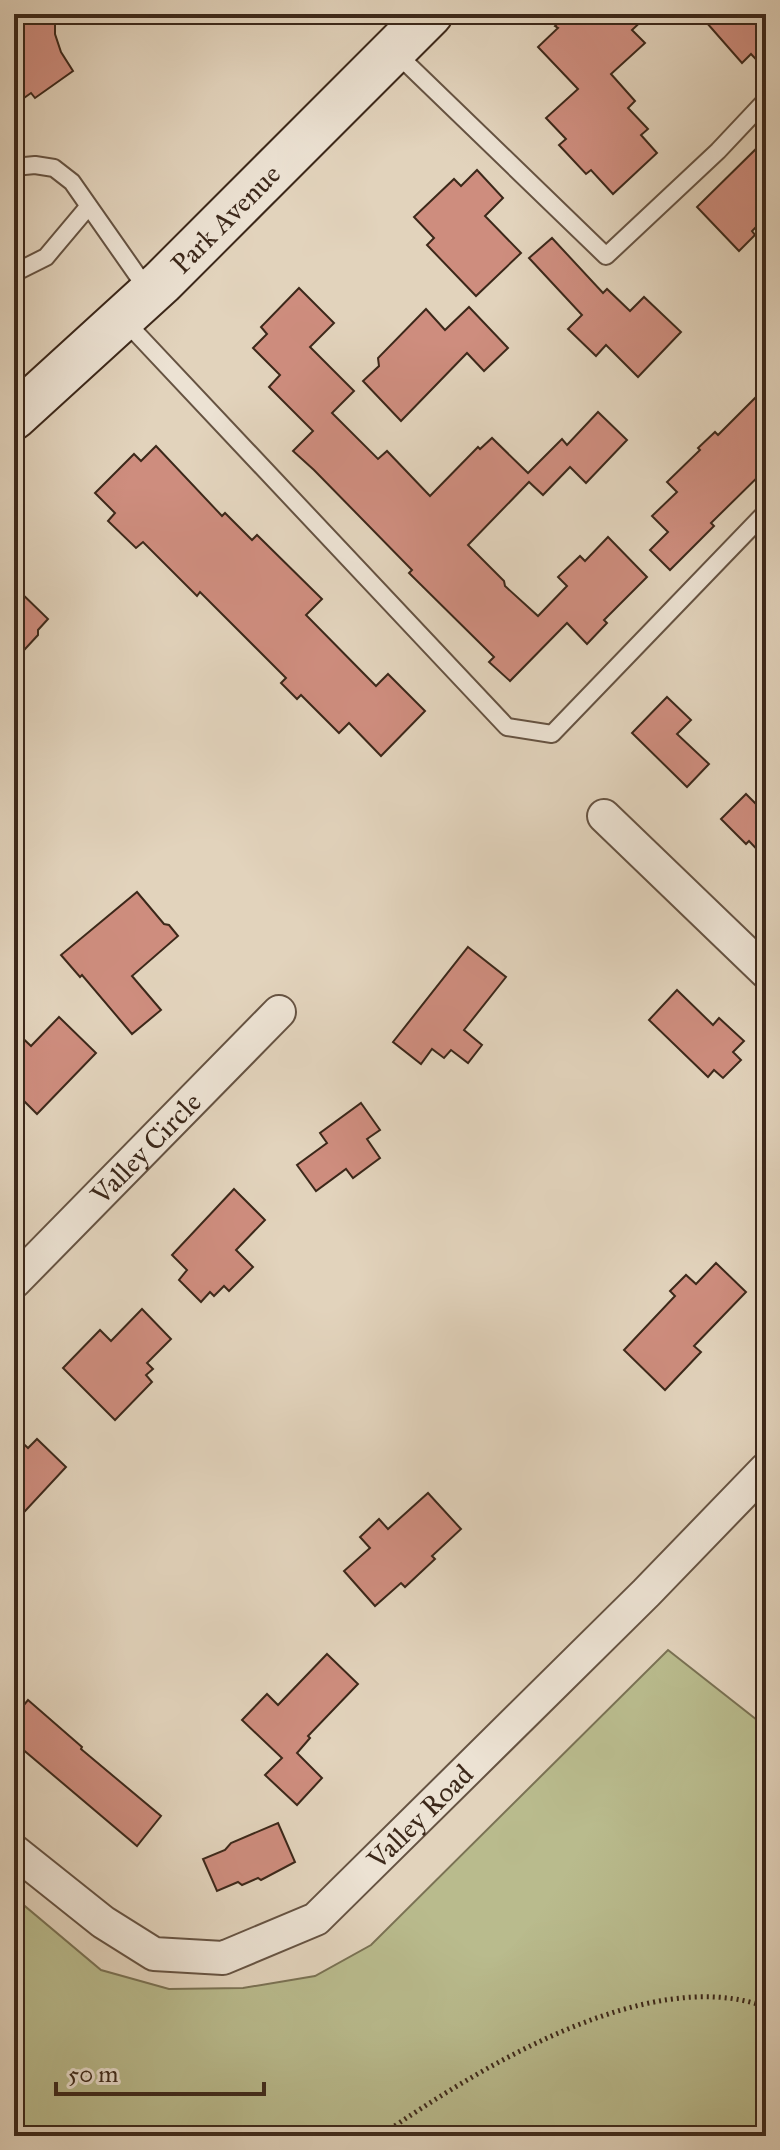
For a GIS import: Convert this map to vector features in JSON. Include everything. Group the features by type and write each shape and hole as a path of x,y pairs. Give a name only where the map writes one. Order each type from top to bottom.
{"main road":[{"name":"Park Avenue","path":"14,417 136,305 430,14"}],"street":[{"path":"604,816 766,972"},
{"name":"Valley Circle","path":"14,1282 279,1012"},
{"name":"Valley Road","path":"14,1851 103,1922 154,1954 223,1958 316,1919 646,1593 766,1469"}],"lane":[{"path":"393,51 606,256 718,151 766,100"},
{"path":"14,167 35,165 54,168 72,182 88,207 136,305 507,727 552,734 766,512"},
{"path":"14,273 46,257 88,207"}],"path":[{"path":"380,2136 483,2069 564,2031 618,2012 695,1997 766,2007"}],"green space":[{"path":"668,1650 766,1727 766,2136 14,2136 14,1897 101,1970 169,1989 243,1988 315,1976 371,1945"}],"building":[{"path":"14,14 55,14 55,34 61,52 73,71 35,98 31,93 14,105"},
{"path":"567,14 649,14 632,30 645,43 611,74 635,101 628,108 648,129 641,135 657,153 613,194 591,170 586,174 559,145 566,139 546,118 578,89 538,47 558,28 555,26"},
{"path":"699,14 766,14 766,70 751,54 742,63"},
{"path":"766,139 766,217 752,231 755,235 739,251 697,207"},
{"path":"477,170 503,198 485,216 521,253 476,296 427,245 434,238 414,217 454,179 461,186"},
{"path":"552,238 603,293 607,289 630,311 644,297 681,332 638,377 606,345 596,356 568,329 582,315 529,258"},
{"path":"299,288 334,323 310,347 354,391 332,413 378,459 387,451 430,496 478,447 480,449 492,438 528,473 562,439 567,445 598,412 627,440 586,483 570,467 543,495 529,482 468,545 504,581 505,586 538,616 567,586 558,577 580,556 585,561 608,537 647,577 604,620 607,623 587,644 567,623 510,681 489,662 494,657 409,573 412,570 293,451 313,431 269,387 280,375 253,348 267,334 261,327"},
{"path":"469,307 508,348 484,371 467,353 401,421 363,381 379,366 378,358 426,309 445,330"},
{"path":"766,387 766,469 711,523 714,526 670,570 650,550 668,532 652,516 677,492 667,482 700,450 698,448 715,432 718,435"},
{"path":"156,446 222,516 225,513 252,540 257,535 322,599 306,615 376,686 388,674 425,711 381,756 349,723 339,733 301,695 297,699 281,683 286,678 200,592 197,596 143,542 136,548 108,521 115,513 95,493 134,454 141,461"},
{"path":"14,586 48,619 14,661"},
{"path":"667,697 691,720 677,734 709,764 687,787 632,733"},
{"path":"746,794 766,814 766,859 721,819"},
{"path":"137,892 178,936 132,976 161,1010 132,1034 61,955"},
{"path":"468,947 506,977 464,1030 482,1045 468,1063 451,1050 444,1058 432,1049 421,1064 393,1042"},
{"path":"677,990 713,1025 719,1018 744,1041 733,1052 741,1060 723,1078 714,1070 708,1077 649,1020"},
{"path":"59,1017 96,1053 37,1114 14,1091 14,1030 31,1046"},
{"path":"361,1103 380,1130 367,1139 380,1158 353,1178 346,1169 316,1191 297,1165 327,1143 320,1133"},
{"path":"234,1189 265,1220 236,1250 253,1267 229,1291 224,1286 214,1296 210,1292 201,1302 179,1280 187,1270 172,1255"},
{"path":"716,1263 746,1292 694,1346 701,1352 665,1390 624,1350 675,1296 670,1291 686,1275 696,1284"},
{"path":"142,1309 171,1339 147,1363 153,1369 146,1375 152,1382 115,1420 63,1368 100,1330 111,1341"},
{"path":"14,1435 28,1448 37,1439 66,1467 14,1523"},
{"path":"428,1493 461,1529 405,1587 401,1583 375,1606 344,1571 370,1548 360,1537 379,1519 388,1529"},
{"path":"327,1654 358,1684 308,1736 310,1738 297,1753 322,1778 297,1805 265,1775 282,1758 242,1720 267,1694 278,1705"},
{"path":"28,1700 161,1816 137,1846 14,1742 14,1717"},
{"path":"278,1823 295,1862 261,1880 258,1878 242,1885 238,1882 217,1891 203,1859"}]}
